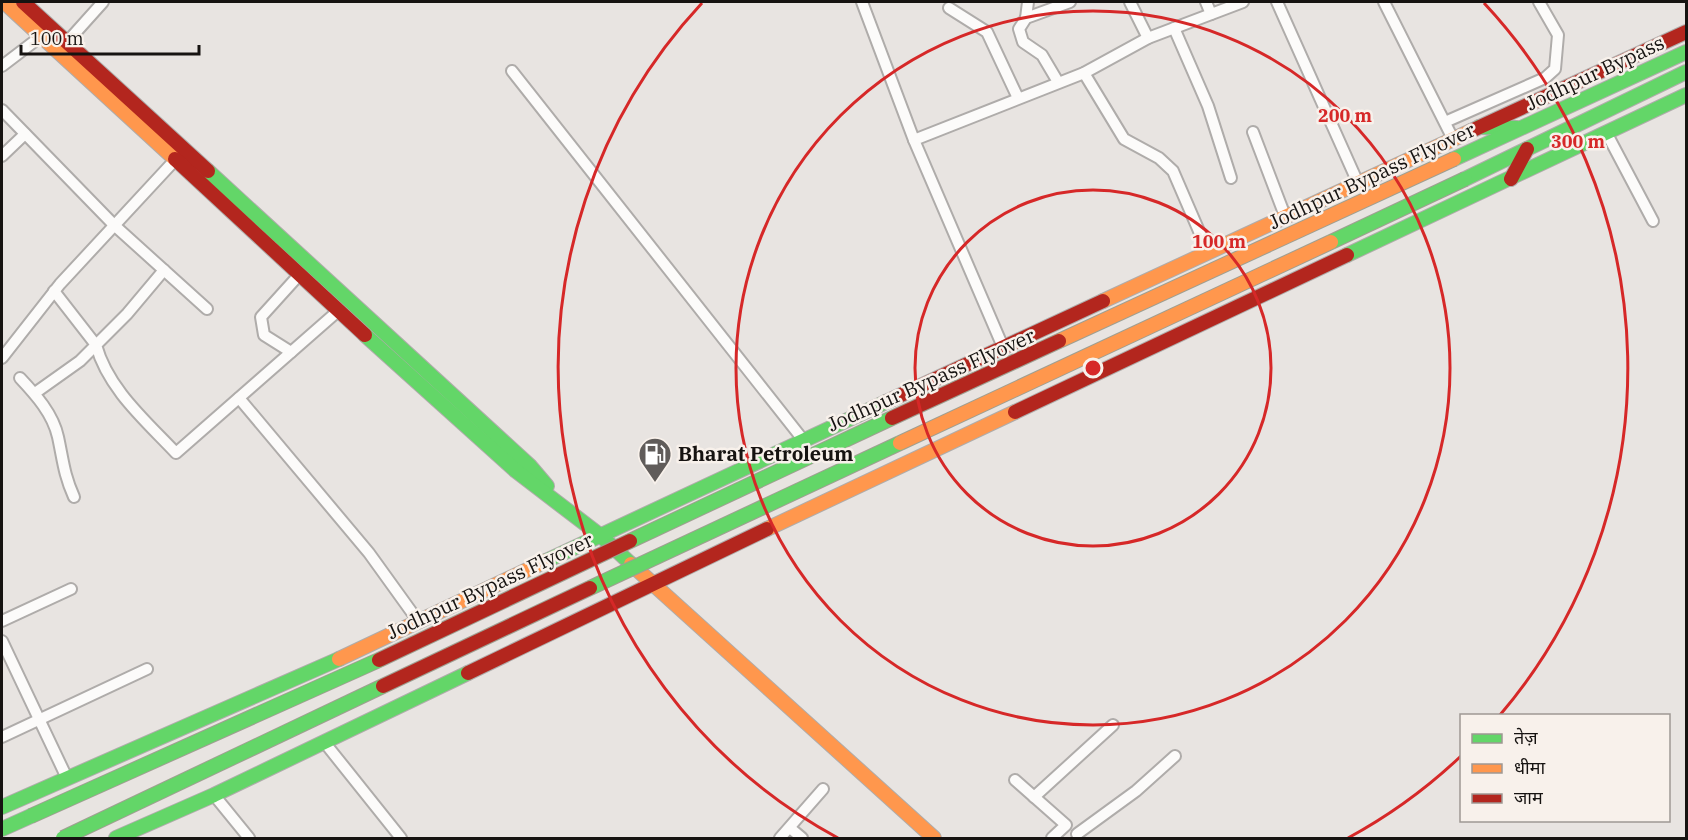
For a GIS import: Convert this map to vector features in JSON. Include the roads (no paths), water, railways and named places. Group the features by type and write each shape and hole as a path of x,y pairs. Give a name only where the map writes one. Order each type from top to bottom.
{"main road":[{"path":"4,2 47,32 68,41 530,466 559,501"},
{"path":"23,2 47,32 175,160 338,311 516,471 559,501 601,536 650,584 934,838"},
{"path":"2,807 66,776 264,693 1003,347 1686,32"},
{"name":"Jodhpur Bypass","path":"1519,129 1686,52"},
{"name":"Jodhpur Bypass","path":"1527,149 1686,72"},
{"path":"116,838 325,743 650,584 1686,95"},
{"path":"1479,127 1519,129"},
{"name":"Jodhpur Bypass Flyover","path":"2,829 309,694 808,456 1519,129"},
{"path":"63,838 1527,149"},
{"path":"1511,179 1527,149"}],"street":[{"path":"68,41 103,2"},
{"path":"862,2 914,140 1003,347"},
{"path":"1026,18 1028,2"},
{"path":"1058,82 1042,55 1023,42 1019,35 1022,22 1026,18 1071,2"},
{"path":"1130,2 1148,38"},
{"path":"1206,2 1211,14"},
{"path":"914,140 1084,73 1148,38 1244,2"},
{"path":"1277,2 1358,183"},
{"path":"1384,2 1453,139"},
{"path":"1445,122 1545,78 1555,69 1558,35 1539,2"},
{"path":"949,8 987,32 1017,98"},
{"path":"1173,28 1208,106 1231,178"},
{"path":"2,66 47,32"},
{"path":"512,71 804,441"},
{"path":"1084,73 1124,139 1159,158 1173,171 1208,252"},
{"path":"2,110 114,225 207,309"},
{"path":"1253,132 1286,216"},
{"path":"2,156 25,134"},
{"path":"1606,134 1653,222"},
{"path":"2,358 54,291 175,160"},
{"path":"35,393 80,361 127,314 164,270"},
{"path":"291,352 264,335 261,316 299,275"},
{"path":"54,291 96,345 106,372 122,394 176,453 338,311"},
{"path":"20,378 35,393 58,436 64,475 74,497"},
{"path":"239,398 369,553 418,621"},
{"path":"2,621 71,589"},
{"path":"2,641 66,776"},
{"path":"2,737 147,669"},
{"path":"1034,797 1113,725"},
{"path":"325,743 401,838"},
{"path":"1015,780 1079,836 1175,756"},
{"path":"780,838 823,789"},
{"path":"214,795 249,838"},
{"path":"1052,838 1066,825"},
{"path":"790,828 802,838"}],"place":[{"name":"Bharat Petroleum","path":"655,483"}]}
